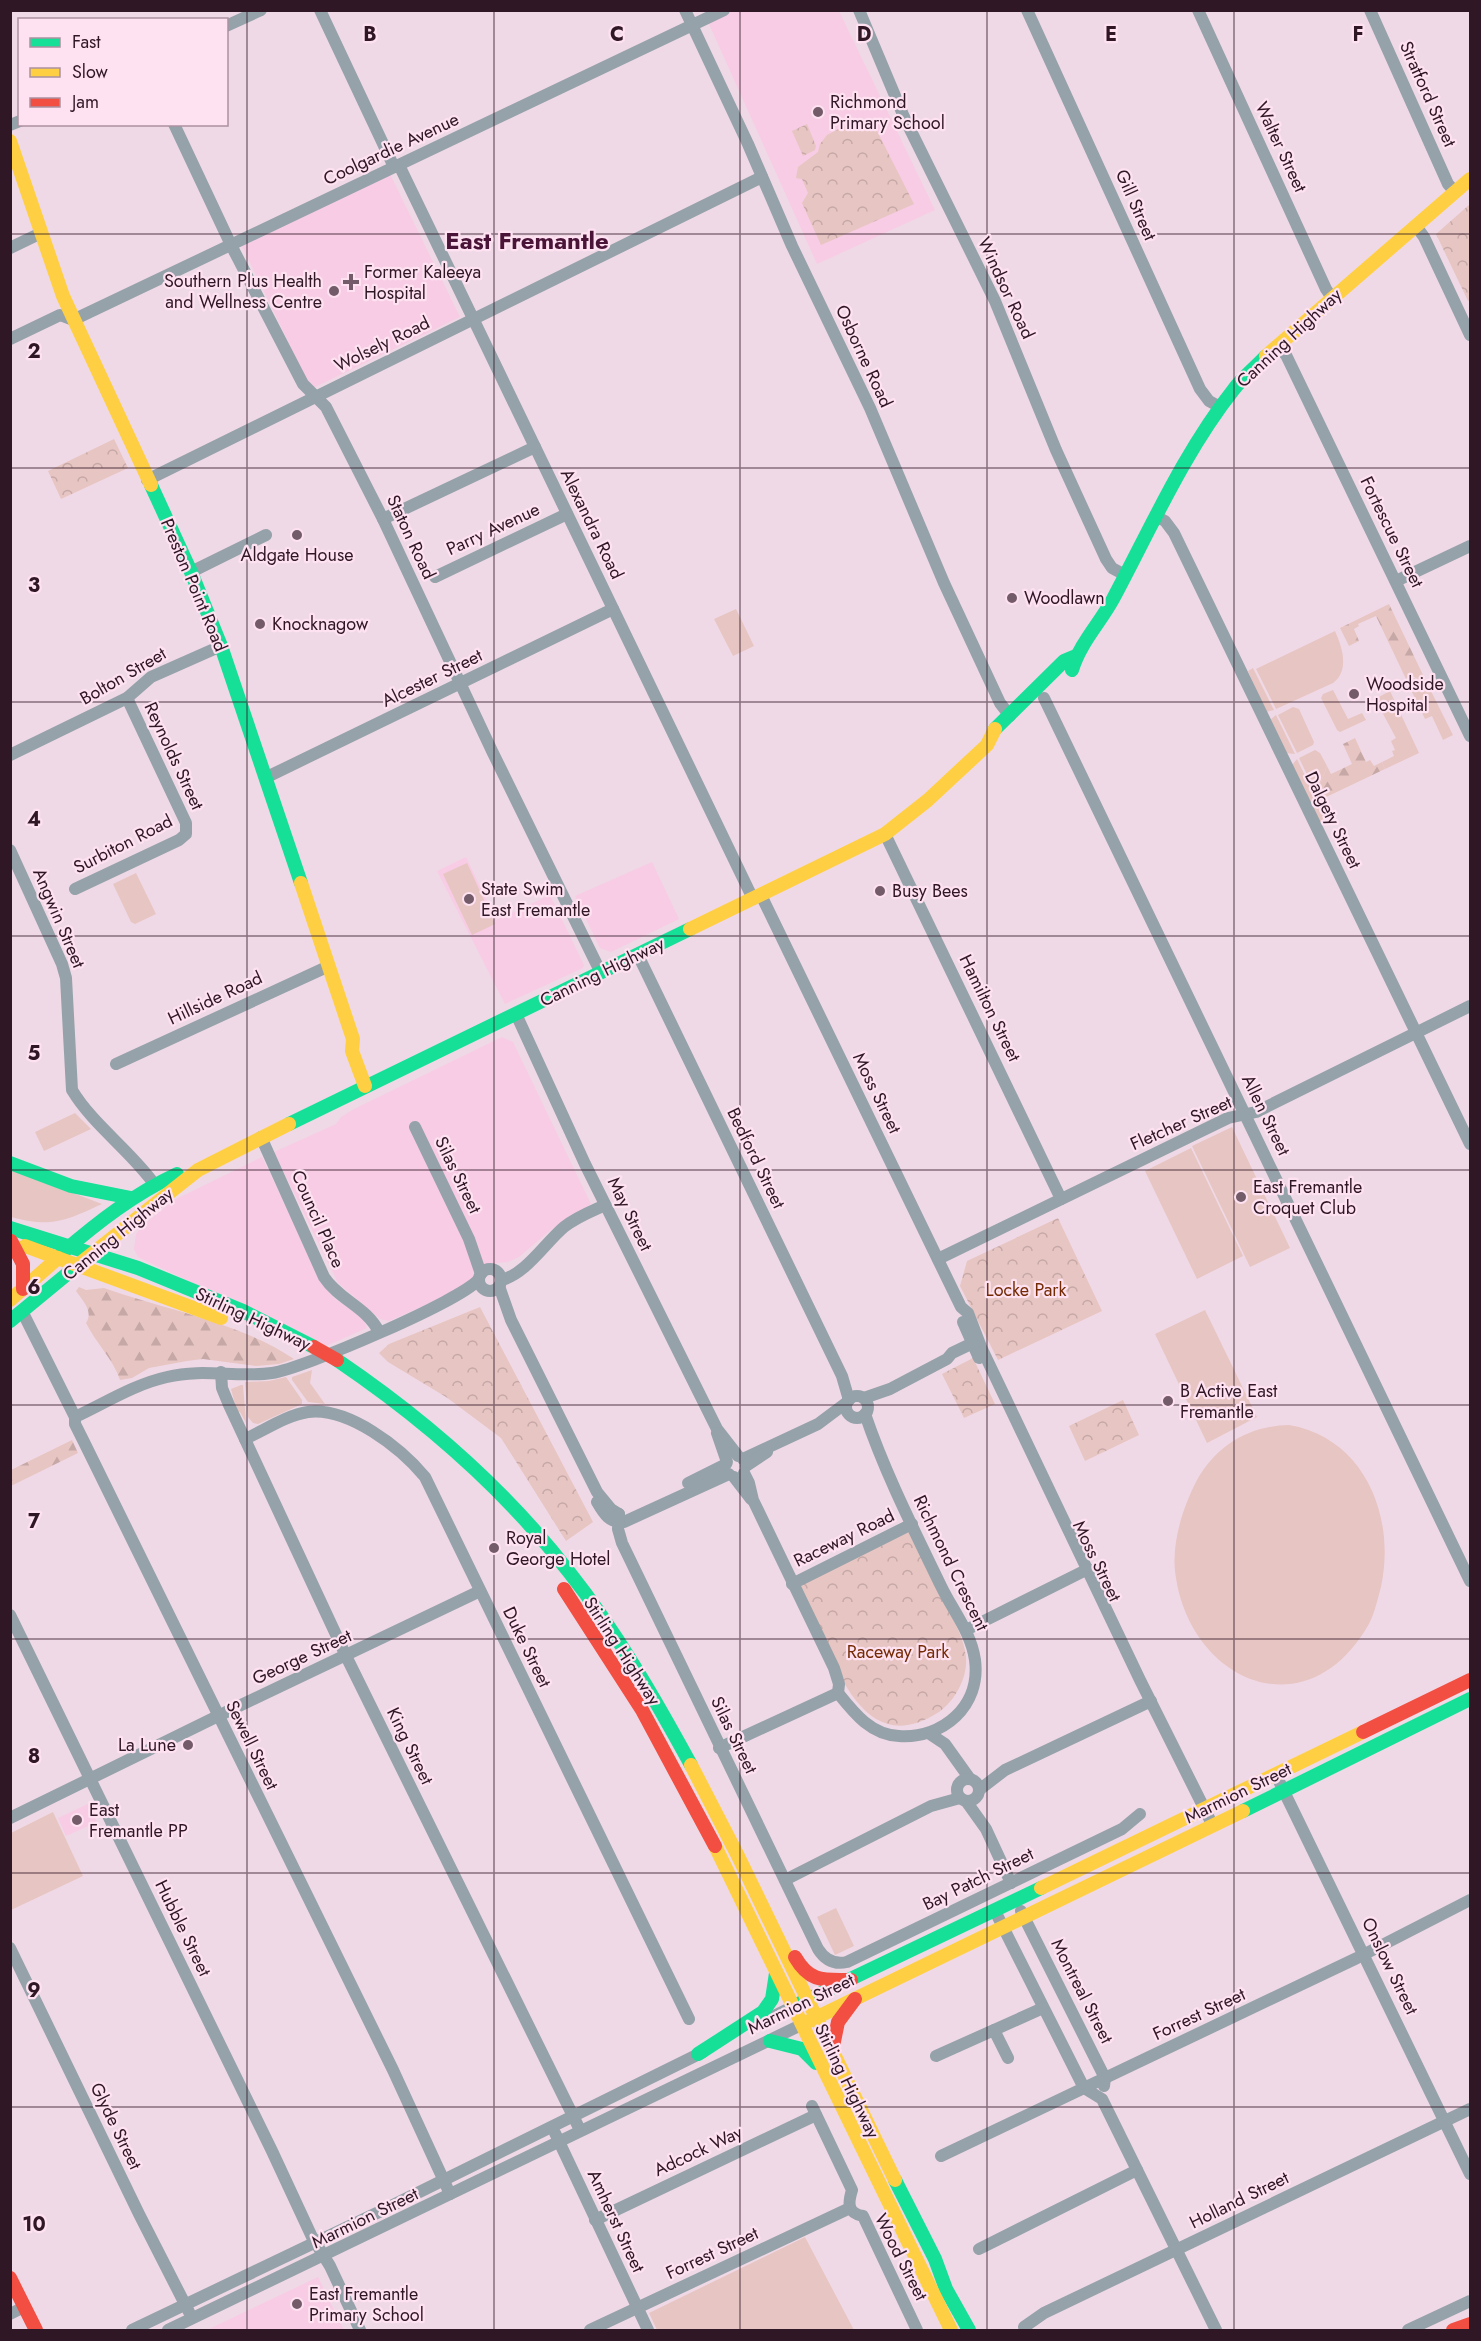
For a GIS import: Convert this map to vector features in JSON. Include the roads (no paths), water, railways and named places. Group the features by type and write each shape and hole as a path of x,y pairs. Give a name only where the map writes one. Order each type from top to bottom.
{"main road":[{"name":"Preston Point Road","path":"10,141 73,320 191,572 221,646 267,777 353,1040 362,1048 370,1083"},
{"name":"Canning Highway","path":"987,745 1001,741 1072,669 1076,656 1096,627 1179,473 1220,407 1251,370 1276,345 1470,179"},
{"name":"Canning Highway","path":"10,1321 198,1170 370,1083 885,834 928,800 987,745 992,732 1064,662 1076,656"},
{"path":"10,1163 81,1189 131,1198"},
{"name":"Canning Highway","path":"10,1300 101,1219 131,1198 176,1174 198,1170"},
{"path":"23,1289 23,1264 11,1233 65,1228 101,1219"},
{"path":"128,1225 128,1247 138,1268"},
{"name":"Stirling Highway","path":"11,1233 70,1246 138,1268 243,1311 315,1347 383,1390 437,1434 525,1518 569,1571 646,1684 693,1768 735,1849 935,2259 946,2289 969,2331"},
{"name":"Stirling Highway","path":"11,1233 57,1258 237,1324 324,1366 377,1400 413,1429 451,1462 525,1540"},
{"name":"Stirling Highway","path":"555,1576 642,1710 702,1820 951,2331"},
{"name":"Marmion Street","path":"792,2007 1470,1680"},
{"name":"Marmion Street","path":"801,2025 1470,1700"},
{"path":"735,1849 748,1864 804,1971 815,1979 851,1980"},
{"path":"698,2054 763,2012 772,1999 776,1973"},
{"path":"832,2051 832,2038 837,2022 855,1999"},
{"path":"770,2041 802,2049 824,2072"},
{"path":"935,2259 979,2331"},
{"path":"10,2278 16,2306 27,2331"},
{"path":"16,2306 36,2331"},
{"path":"1453,2331 1470,2325"},
{"path":"1464,2331 1470,2325"}],"street":[{"path":"228,25 261,10"},
{"name":"Alexandra Road","path":"320,10 613,609 757,897"},
{"name":"Osborne Road","path":"685,10 792,246 870,408 944,583 1000,703 1010,716"},
{"name":"Coolgardie Avenue","path":"73,320 724,10"},
{"name":"Windsor Road","path":"859,10 904,117 994,302 1056,450 1106,559 1112,568 1125,575"},
{"name":"Gill Street","path":"1027,10 1200,389 1209,401 1220,407"},
{"name":"Walter Street","path":"1198,10 1324,287 1332,298"},
{"name":"Stratford Street","path":"1370,10 1449,184 1455,192"},
{"name":"Staton Road","path":"175,126 231,245 303,384 327,407 601,973"},
{"name":"Wolsely Road","path":"147,480 762,177"},
{"path":"1416,226 1423,234 1470,335"},
{"path":"10,248 41,233"},
{"path":"10,339 60,315 73,320"},
{"name":"Fortescue Street","path":"1276,345 1286,355 1470,736"},
{"path":"383,519 535,447"},
{"name":"Parry Avenue","path":"435,577 567,514"},
{"name":"Dalgety Street","path":"1156,517 1165,521 1174,532 1470,1144"},
{"path":"191,572 266,535"},
{"path":"1396,581 1470,546"},
{"name":"Alcester Street","path":"267,777 613,609"},
{"name":"Bolton Street","path":"10,754 128,698 151,677 221,646"},
{"name":"Reynolds Street","path":"128,698 186,823 187,830"},
{"name":"Allen Street","path":"1044,698 1470,1581"},
{"name":"Surbiton Road","path":"75,890 179,840 187,830"},
{"name":"Hamilton Street","path":"885,834 1061,1198"},
{"name":"Angwin Street","path":"10,850 64,971 72,1090 82,1104 144,1169 155,1185"},
{"name":"Moss Street","path":"757,897 938,1259 961,1307 961,1317 977,1345 1210,1828"},
{"name":"Bedford Street","path":"638,955 857,1407"},
{"name":"Hillside Road","path":"116,1064 329,966"},
{"name":"Fletcher Street","path":"938,1259 1228,1118 1256,1112 1470,1006"},
{"name":"May Street","path":"516,1014 607,1208 736,1466"},
{"name":"Silas Street","path":"415,1127 597,1492 618,1518 622,1543 719,1748 818,1949 828,1960"},
{"name":"Council Place","path":"261,1137 324,1277 332,1289 369,1316 379,1332"},
{"path":"75,1421 164,1377 186,1372 258,1375 293,1368 442,1304 450,1303 490,1280 510,1278 533,1260 534,1255 570,1224 607,1208"},
{"name":"Sewell Street","path":"22,1311 84,1442 393,2070 450,2194"},
{"path":"618,1518 736,1466 818,1424 857,1407 947,1359 955,1360 977,1345"},
{"name":"King Street","path":"221,1372 222,1388 346,1656 580,2130"},
{"name":"Richmond Crescent","path":"857,1407 951,1607 966,1630 975,1660 974,1681 969,1697 962,1709 938,1730"},
{"name":"Duke Street","path":"245,1439 298,1414 318,1412 342,1417 386,1441 412,1461 425,1477 689,2019"},
{"path":"719,1748 807,1708 833,1692 839,1684 753,1500 749,1483 736,1466"},
{"name":"Raceway Road","path":"792,1584 912,1524"},
{"path":"966,1630 1085,1571"},
{"name":"George Street","path":"10,1818 480,1591"},
{"name":"Hubble Street","path":"10,1615 309,2231 324,2255 360,2331"},
{"path":"833,1692 859,1718 878,1730 900,1737 938,1730 1011,1883"},
{"path":"785,1880 931,1806 1148,1703"},
{"name":"Onslow Street","path":"1276,1775 1470,2174"},
{"name":"Bay Patch Street","path":"828,1960 838,1963 847,1962 1122,1829 1140,1814"},
{"name":"Forrest Street","path":"941,2156 1364,1954 1470,1900"},
{"name":"Montreal Street","path":"1015,1901 1105,2078"},
{"path":"994,1911 1084,2088 1102,2099 1216,2331"},
{"name":"Glyde Street","path":"10,1948 192,2319"},
{"name":"Marmion Street","path":"132,2331 552,2127 792,2007"},
{"path":"936,2056 1043,2008"},
{"name":"Marmion Street","path":"168,2331 801,2025"},
{"path":"994,2030 1008,2058"},
{"path":"1102,2099 1105,2078"},
{"name":"Holland Street","path":"1024,2326 1044,2313 1470,2109"},
{"name":"Wood Street","path":"814,2110 852,2190 848,2203 850,2208 856,2214 863,2216 917,2331"},
{"name":"Adcock Way","path":"595,2220 814,2110"},
{"name":"Amherst Street","path":"552,2127 648,2331"},
{"path":"980,2249 1137,2170"},
{"name":"Forrest Street","path":"590,2331 850,2208"},
{"path":"1408,2331 1470,2301"}],"place":[{"name":"Richmond Primary School","path":"818,112"},
{"name":"Former Kaleeya Hospital","path":"351,282"},
{"name":"Southern Plus Health and Wellness Centre","path":"334,291"},
{"name":"Aldgate House","path":"297,535"},
{"name":"Woodlawn","path":"1012,598"},
{"name":"Knocknagow","path":"260,624"},
{"name":"Woodside Hospital","path":"1354,694"},
{"name":"Busy Bees","path":"880,891"},
{"name":"State Swim East Fremantle","path":"469,899"},
{"name":"East Fremantle Croquet Club","path":"1241,1197"},
{"name":"B Active East Fremantle","path":"1168,1401"},
{"name":"Royal George Hotel","path":"494,1548"},
{"name":"La Lune","path":"188,1745"},
{"name":"East Fremantle PP","path":"77,1820"},
{"name":"East Fremantle Primary School","path":"297,2304"}],"district":[{"name":"East Fremantle","path":"527,241"}],"park label":[{"name":"Locke Park","path":"1026,1290"},
{"name":"Raceway Park","path":"898,1652"}]}
